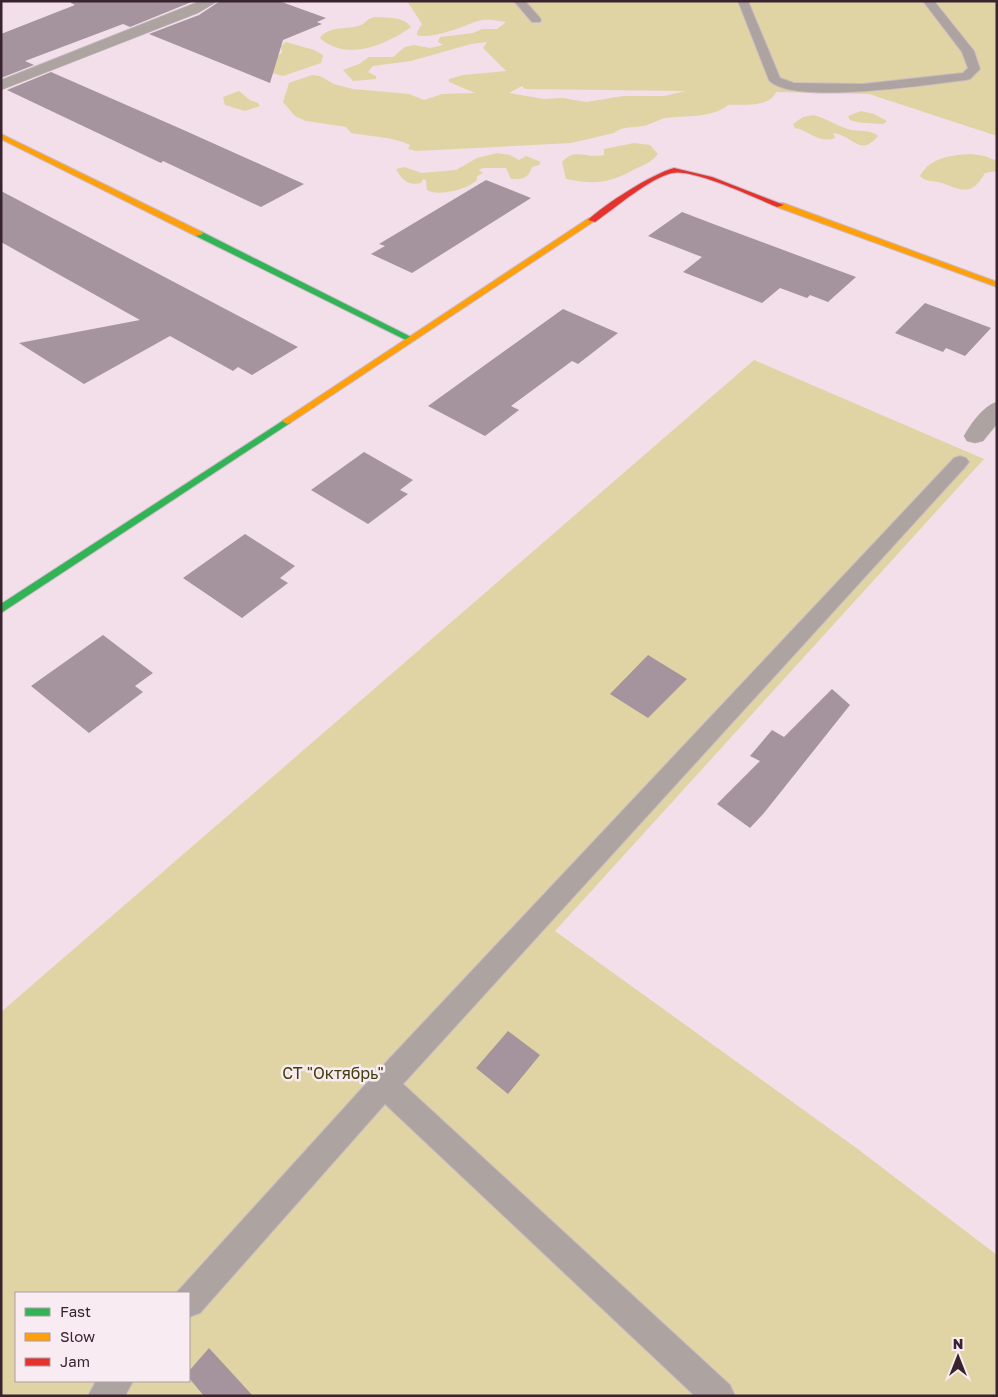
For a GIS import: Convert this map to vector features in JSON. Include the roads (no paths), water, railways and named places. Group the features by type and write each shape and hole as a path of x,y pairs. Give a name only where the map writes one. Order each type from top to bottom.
{"street":[{"path":"1,84 193,10 211,1"},
{"path":"1,136 411,339"},
{"path":"1,609 662,174 676,170 695,174 997,285"},
{"path":"975,436 997,409"}],"lane":[{"path":"519,1 536,20"},
{"path":"743,1 760,35 762,47 775,80 792,87 811,88 863,88 966,76 974,69 968,51 928,1"},
{"path":"190,1301 384,1085 960,462"},
{"path":"384,1085 719,1396"},
{"path":"104,1396 116,1382"}],"park label":[{"name":"СТ \"Октябрь\"","path":"333,1073"}]}
